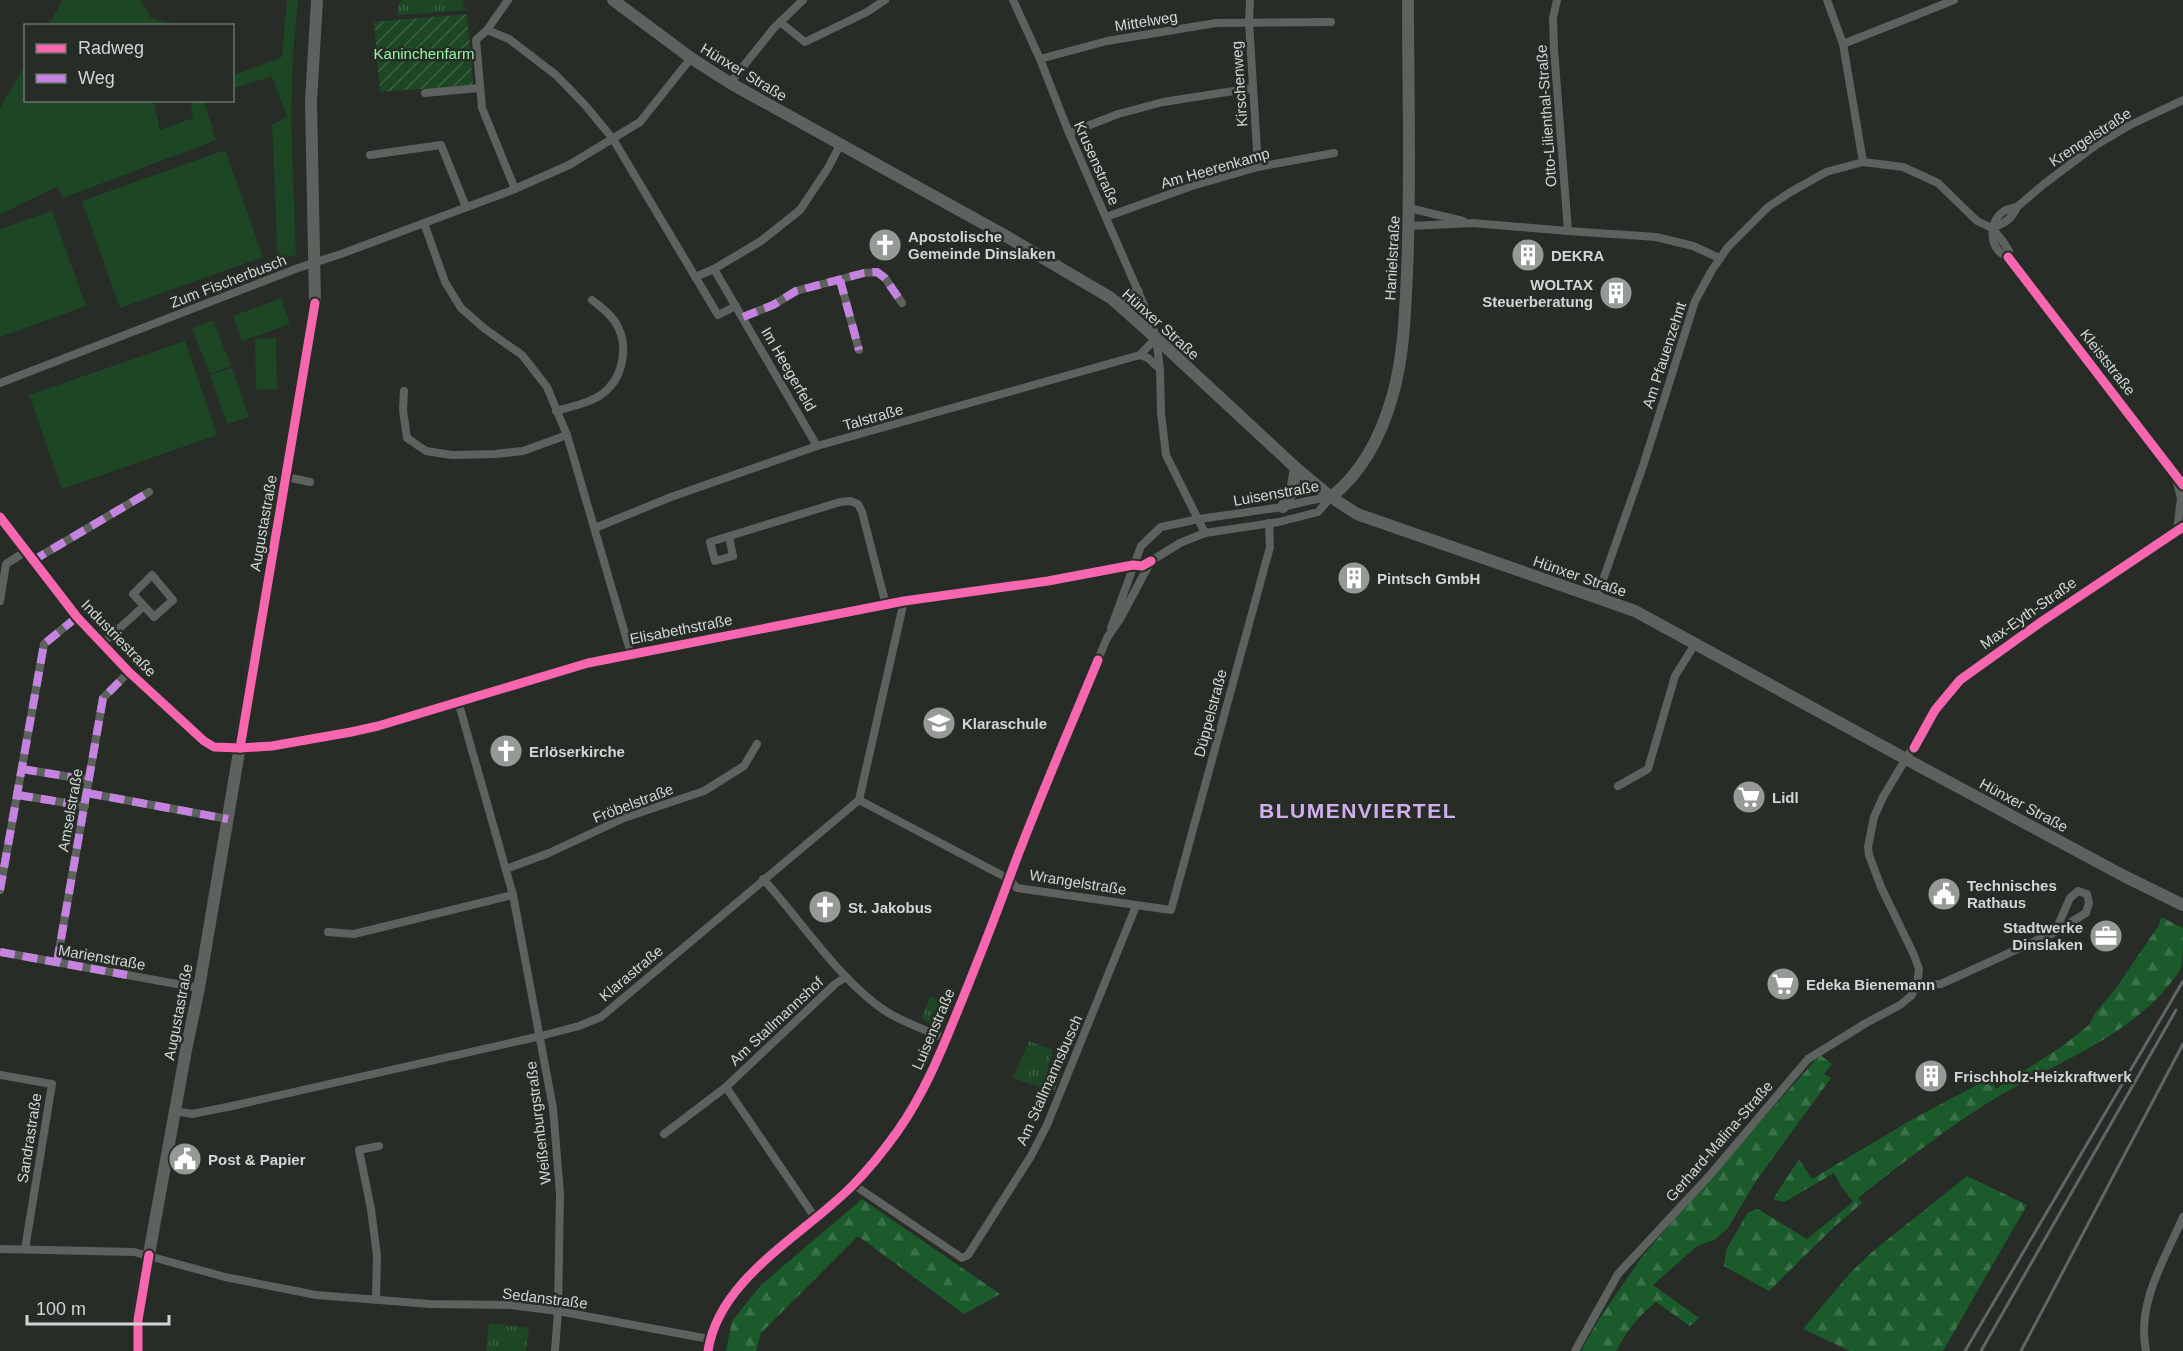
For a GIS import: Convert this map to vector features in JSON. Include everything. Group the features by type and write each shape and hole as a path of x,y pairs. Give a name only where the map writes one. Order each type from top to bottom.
{"main road":[{"name":"Augustastraße","path":"138,1351 138,1320 199,988 315,303 311,101 317,0"},
{"name":"Hünxer Straße","path":"613,0 691,58 730,83 1004,235 1117,303 1296,468 1330,497 1357,514 1635,611 2124,876 2183,905"},
{"name":"Hanielstraße","path":"1330,497 1348,482 1370,452 1393,397 1402,357 1409,226 1408,0"},
{"path":"1117,303 1127,301 1137,292"},
{"path":"1283,507 1292,492 1296,468"}],"street":[{"path":"508,0 487,30 476,40 482,108 515,189"},
{"path":"730,83 801,0"},
{"path":"780,22 805,42 867,12 885,0"},
{"name":"Krusenstraße","path":"1013,0 1040,59 1156,338"},
{"name":"Kirschenweg","path":"1250,0 1249,22 1258,167"},
{"name":"Otto-Lilienthal-Straße","path":"1557,0 1553,18 1554,49 1568,231"},
{"path":"1827,0 1844,44 1863,162 1902,167 1938,183 1977,221 1992,228"},
{"path":"1844,44 1954,0"},
{"name":"Mittelweg","path":"1040,59 1107,41 1216,23 1331,22"},
{"path":"487,30 509,39 556,75 585,105 613,139 718,315 736,306"},
{"name":"Zum Fischerbusch","path":"0,383 315,261 341,254 515,189 569,165 640,122 691,58"},
{"path":"425,93 479,88"},
{"path":"1069,133 1118,114 1162,102 1253,88"},
{"name":"Krengelstraße","path":"1992,228 2006,223 2013,217 2017,207 2096,145 2130,125 2183,100"},
{"path":"370,155 441,145 466,207"},
{"path":"695,277 714,269 761,241 800,210 828,168 840,145"},
{"name":"Am Heerenkamp","path":"1106,217 1192,186 1258,167 1334,153"},
{"name":"Am Pfauenzehnt","path":"1597,597 1643,466 1695,301 1719,258 1736,237 1768,207 1789,193 1826,172 1863,162"},
{"path":"1409,208 1473,223"},
{"path":"424,223 445,282 461,308 522,356 547,387 567,435 631,654"},
{"path":"1409,226 1473,223 1656,237 1693,246 1719,258"},
{"name":"Kleiststraße","path":"1992,228 1993,244 2002,255 2008,257 2183,485"},
{"name":"Im Heegerfeld","path":"714,269 817,446"},
{"path":"743,316 773,305 796,291 864,273 877,272 885,278 902,303"},
{"path":"840,280 859,350"},
{"path":"556,411 587,402 608,390 621,370 623,350 619,328 609,314 592,300"},
{"path":"1156,338 1140,355 1148,357 1160,369"},
{"path":"1156,338 1166,454 1205,533"},
{"name":"Talstraße","path":"595,528 671,497 817,446 1140,355"},
{"path":"404,391 403,410 407,438 426,451 452,455 523,451 567,435"},
{"name":"Max-Eyth-Straße","path":"1906,759 1935,710 1960,680 2180,528 2181,498 2175,476"},
{"path":"286,477 310,482"},
{"path":"32,561 149,492"},
{"name":"Luisenstraße","path":"708,1351 717,1318 741,1284 854,1185 899,1130 929,1079 994,922 1035,811 1107,638 1141,546 1161,527 1330,497"},
{"name":"Luisenstraße","path":"1133,565 1142,566 1180,543 1205,533 1300,518 1317,512 1330,497"},
{"path":"729,537 840,502 850,501 858,504 886,605"},
{"name":"Industriestraße","path":"0,517 77,617 129,672 204,741 214,747 240,748"},
{"name":"Düppelstraße","path":"1171,910 1270,547 1269,523"},
{"path":"0,601 3,566 25,552"},
{"name":"Luisenstraße","path":"1107,638 1120,619 1151,561"},
{"name":"Elisabethstraße","path":"240,748 272,746 378,726 588,663 631,654 904,601 1048,581 1133,565"},
{"path":"152,575 173,600 154,617 144,606 133,594 152,575"},
{"path":"859,800 904,601"},
{"path":"102,644 144,606"},
{"path":"0,890 44,644 77,617"},
{"path":"1618,786 1648,769 1675,676 1695,644"},
{"name":"Amselstraße","path":"57,962 103,698 129,672"},
{"name":"Weißenburgstraße","path":"458,701 513,895 553,1108 559,1170 558,1311 555,1351"},
{"name":"Fröbelstraße","path":"506,869 549,853 624,818 704,791 744,766 756,744"},
{"path":"1906,759 1874,817 1868,847 1873,871 1914,955 1918,969 1917,985 1941,984 2055,932 2086,913 2089,903 2087,894 2078,891 2071,895 2055,932"},
{"path":"22,769 89,780"},
{"path":"87,793 228,819"},
{"path":"18,795 85,806"},
{"name":"Wrangelstraße","path":"859,800 1009,879 1017,888 1171,910"},
{"name":"Klarastraße","path":"175,1111 192,1114 222,1108 541,1036 579,1026 601,1017 859,800"},
{"path":"763,879 846,977 887,1012 946,1039"},
{"path":"328,932 354,934 513,895"},
{"name":"Am Stallmannsbusch","path":"854,1185 962,1258 968,1255 1031,1156 1047,1125 1136,906"},
{"name":"Marienstraße","path":"0,952 199,988"},
{"name":"Am Stallmannshof","path":"664,1134 726,1087 835,984 846,977"},
{"name":"Gerhard-Malina-Straße","path":"1575,1351 1618,1274 1710,1176 1808,1059 1900,1005 1911,996 1917,985"},
{"name":"Sandrastraße","path":"0,1075 52,1084 25,1249"},
{"name":"Am Stallmannshof","path":"726,1087 816,1219"},
{"path":"376,1300 375,1245 371,1209 359,1150 379,1146"},
{"path":"2146,1351 2143,1321 2146,1306 2183,1217"},
{"name":"Sedanstraße","path":"0,1249 134,1252 274,1288 316,1295 430,1304 510,1305 558,1311 710,1339"}],"green space":[{"path":"63,0 140,0 151,18 174,24 49,24"},
{"path":"287,0 298,0 291,118 296,255 278,260 272,125 287,116 272,77 234,88 234,75 282,57"},
{"path":"403,0 463,0 464,8 468,10 397,15 399,3"},
{"name":"Kaninchenfarm","path":"467,14 473,85 380,92 374,22"},
{"path":"24,67 24,102 153,102 160,130 193,118 190,102 204,102 216,140 63,198 57,187 0,214 0,108"},
{"path":"225,150 263,257 120,308 82,201"},
{"path":"52,211 86,306 0,337 0,229"},
{"path":"281,298 290,324 242,341 233,316"},
{"path":"213,320 231,366 210,374 192,328"},
{"path":"276,338 277,389 256,390 255,339"},
{"path":"185,341 217,435 62,489 29,395"},
{"path":"232,368 249,417 227,424 210,375"},
{"path":"2161,917 2183,928 2181,968 2165,990 2145,1010 2099,1043 1999,1096 1927,1145 1858,1198 1862,1203 1834,1227 1769,1291 1724,1266 1726,1250 1748,1212 1758,1209 1807,1239 1853,1202 1834,1173 1784,1202 1773,1199 1799,1159 1812,1179 1913,1119 1990,1078 1996,1089 2064,1045 2089,1025 2095,1013 2116,988 2159,925"},
{"path":"930,996 943,1002 934,1026 922,1018"},
{"path":"1029,1041 1053,1050 1048,1066 1062,1071 1054,1092 1013,1078"},
{"path":"1820,1055 1832,1064 1824,1074 1831,1078 1756,1181 1728,1228 1714,1240 1697,1246 1653,1285 1699,1318 1690,1326 1656,1302 1633,1324 1616,1351 1581,1351 1599,1319 1641,1258"},
{"path":"1967,1176 2027,1205 1943,1351 1850,1351 1803,1329 1850,1273 1872,1252"},
{"path":"862,1199 1000,1294 964,1314 858,1236 761,1333 756,1351 726,1351 732,1321 761,1285"},
{"path":"489,1323 529,1328 526,1351 486,1351"}],"railway":[{"path":"1965,1351 2183,981"},
{"path":"1981,1351 2176,1010"},
{"path":"2021,1351 2183,1044"}],"marked path":[{"path":"743,317 773,305 796,291 864,273 877,272 885,278 902,303"},
{"path":"840,280 859,350"},
{"path":"32,561 149,492"},
{"path":"0,890 44,644 77,617"},
{"path":"57,962 103,698 129,672"},
{"path":"22,769 89,780"},
{"path":"87,793 228,819"},
{"path":"18,795 85,806"},
{"path":"0,952 127,975"}],"cycle path":[{"path":"2008,257 2183,485"},
{"path":"240,748 315,303"},
{"path":"0,517 77,617 129,672 204,741 214,747 240,748 272,746 378,726 588,663 904,601 1048,581 1133,565 1142,566 1151,561"},
{"path":"1914,748 1935,710 1960,680 2041,622 2183,527"},
{"path":"708,1351 715,1325 729,1301 746,1279 860,1178 892,1139 916,1103 952,1026 1030,824 1098,660"},
{"path":"138,1351 138,1320 149,1255"}],"place":[{"name":"Apostolische Gemeinde Dinslaken","path":"885,245"},
{"name":"DEKRA","path":"1528,255"},
{"name":"WOLTAX Steuerberatung","path":"1616,293"},
{"name":"Pintsch GmbH","path":"1354,578"},
{"name":"Klaraschule","path":"939,723"},
{"name":"Erlöserkirche","path":"506,751"},
{"name":"Lidl","path":"1749,797"},
{"name":"Technisches Rathaus","path":"1944,894"},
{"name":"St. Jakobus","path":"825,907"},
{"name":"Stadtwerke Dinslaken","path":"2106,936"},
{"name":"Edeka Bienemann","path":"1783,984"},
{"name":"Frischholz-Heizkraftwerk","path":"1931,1076"},
{"name":"Post & Papier","path":"185,1159"}],"district":[{"name":"BLUMENVIERTEL","path":"1358,810"}]}
